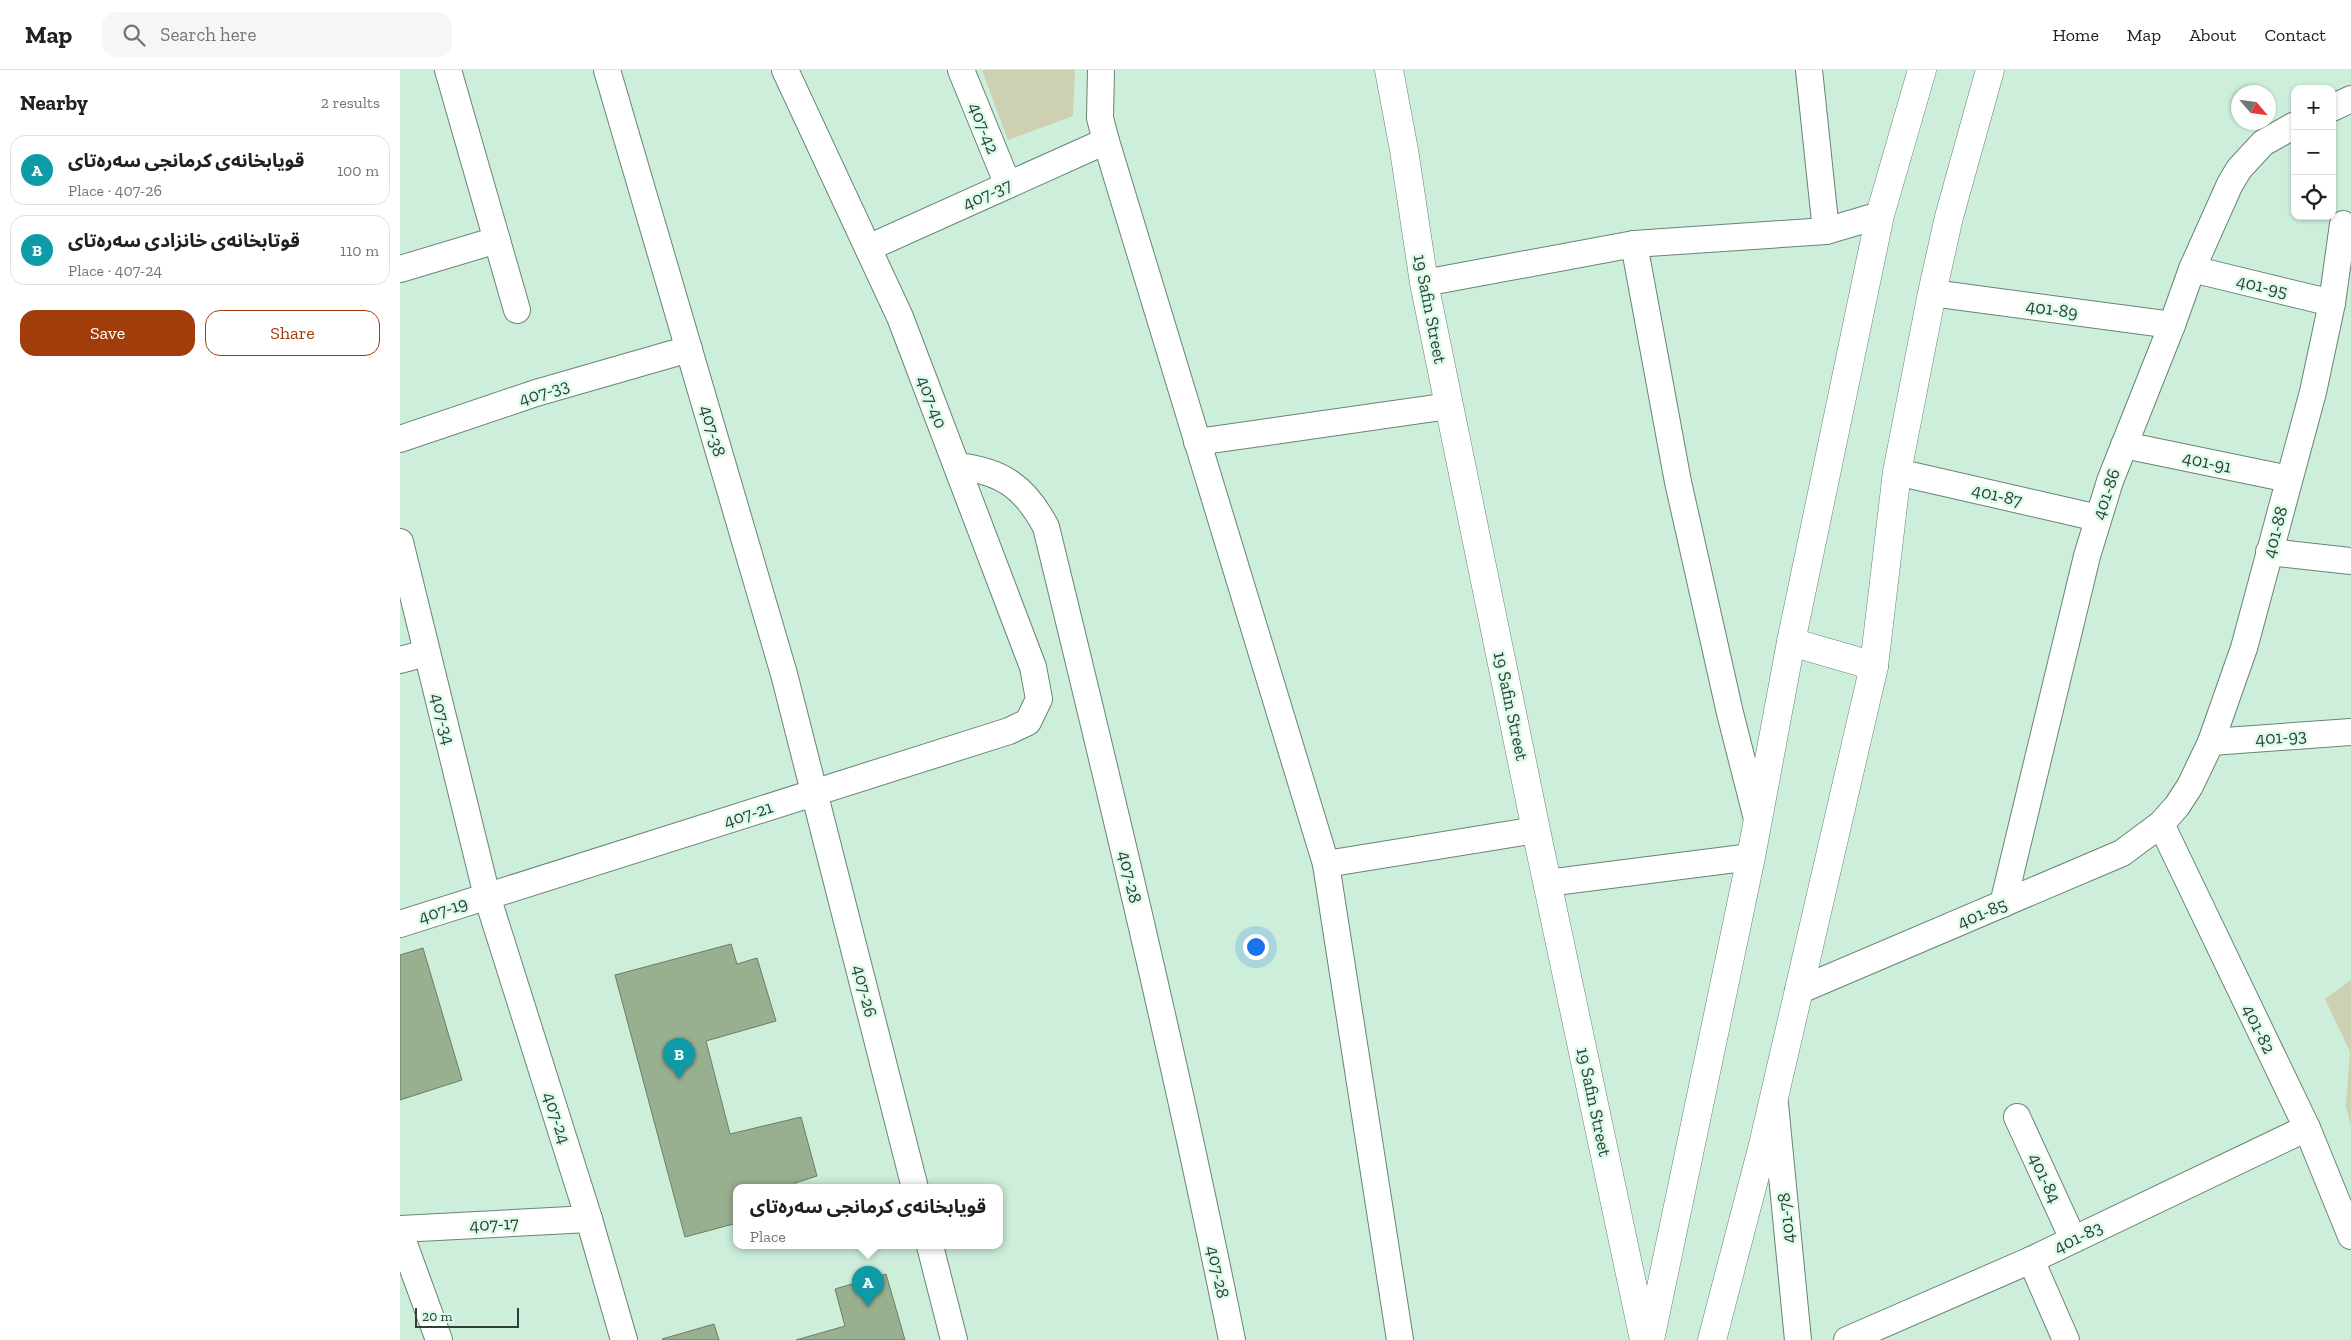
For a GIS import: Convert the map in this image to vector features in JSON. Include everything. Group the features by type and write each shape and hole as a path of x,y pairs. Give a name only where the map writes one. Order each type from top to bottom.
{"street":[{"path":"448,70 517,310"},
{"name":"407-38","path":"607,70 784,674 814,793"},
{"name":"407-40","path":"785,70 900,317 1034,668 1039,699 1028,722 1009,731"},
{"name":"407-42","path":"961,70 1008,185"},
{"path":"1101,70 1100,118 1106,141 1326,864 1400,1340"},
{"name":"19 Safin Street","path":"1389,70 1404,150 1424,283 1547,883 1644,1340"},
{"path":"1808,70 1826,231"},
{"path":"1650,1340 1751,857 1790,642 1880,215 1922,70"},
{"path":"1712,1340 1774,1096 1874,666 1897,472 1932,293 1950,217 1990,70"},
{"path":"2336,106 2351,99"},
{"name":"401-86","path":"2003,904 2098,518 2124,445 2172,325 2192,269 2230,184 2239,169 2264,143 2291,127"},
{"name":"407-37","path":"868,248 1106,141"},
{"path":"1424,283 1634,244 1826,231 1880,215"},
{"name":"401-88","path":"2161,824 2177,806 2190,786 2211,742 2244,648 2313,392 2332,303 2343,224"},
{"path":"400,269 497,240"},
{"path":"1634,244 1678,482 1730,714 1757,819"},
{"name":"401-95","path":"2192,269 2332,303"},
{"name":"401-89","path":"1932,293 2172,325"},
{"name":"407-33","path":"400,439 536,393 689,349"},
{"path":"1197,442 1449,406"},
{"name":"401-91","path":"2124,445 2289,479"},
{"name":"407-28","path":"957,466 976,468 993,473 1010,482 1024,494 1036,509 1046,527 1163,1017 1232,1340"},
{"name":"401-87","path":"1897,472 2098,518"},
{"name":"407-34","path":"400,542 487,896"},
{"path":"2269,552 2351,561"},
{"path":"1790,642 1874,666"},
{"path":"400,660 426,653"},
{"name":"407-21","path":"487,896 1009,731"},
{"name":"401-93","path":"2211,742 2351,732"},
{"name":"407-26","path":"814,793 914,1184"},
{"name":"401-85","path":"1798,991 2122,853 2161,824"},
{"name":"401-82","path":"2161,824 2307,1128 2351,1236"},
{"path":"1326,864 1536,830"},
{"path":"1547,883 1751,857"},
{"name":"407-19","path":"400,924 487,896"},
{"name":"407-24","path":"487,896 589,1219 624,1340"},
{"name":"401-78","path":"1774,1096 1798,1340"},
{"name":"401-84","path":"2017,1117 2074,1239"},
{"name":"401-83","path":"1847,1340 2031,1260 2307,1128"},
{"name":"407-17","path":"400,1231 589,1219"},
{"path":"400,1231 439,1340"},
{"path":"931,1249 954,1340"},
{"path":"2031,1260 2066,1340"}],"green space":[{"path":"982,70 1075,70 1073,116 1008,140"},
{"path":"2351,980 2351,1128 2346,1106 2350,1052 2325,999"}],"building":[{"path":"731,944 737,964 757,958 776,1021 706,1041 730,1134 801,1117 817,1176 795,1184 733,1184 733,1224 685,1237 615,975"},
{"path":"423,948 462,1080 400,1100 400,955"},
{"path":"886,1274 905,1340 796,1340 845,1326 835,1289"},
{"path":"714,1324 719,1340 662,1339"}],"place":[{"name":"قوتابخانەی خانزادی سەرەتای","path":"679,1079"},
{"name":"قویابخانەی کرمانجی سەرەتای","path":"868,1307"}]}
